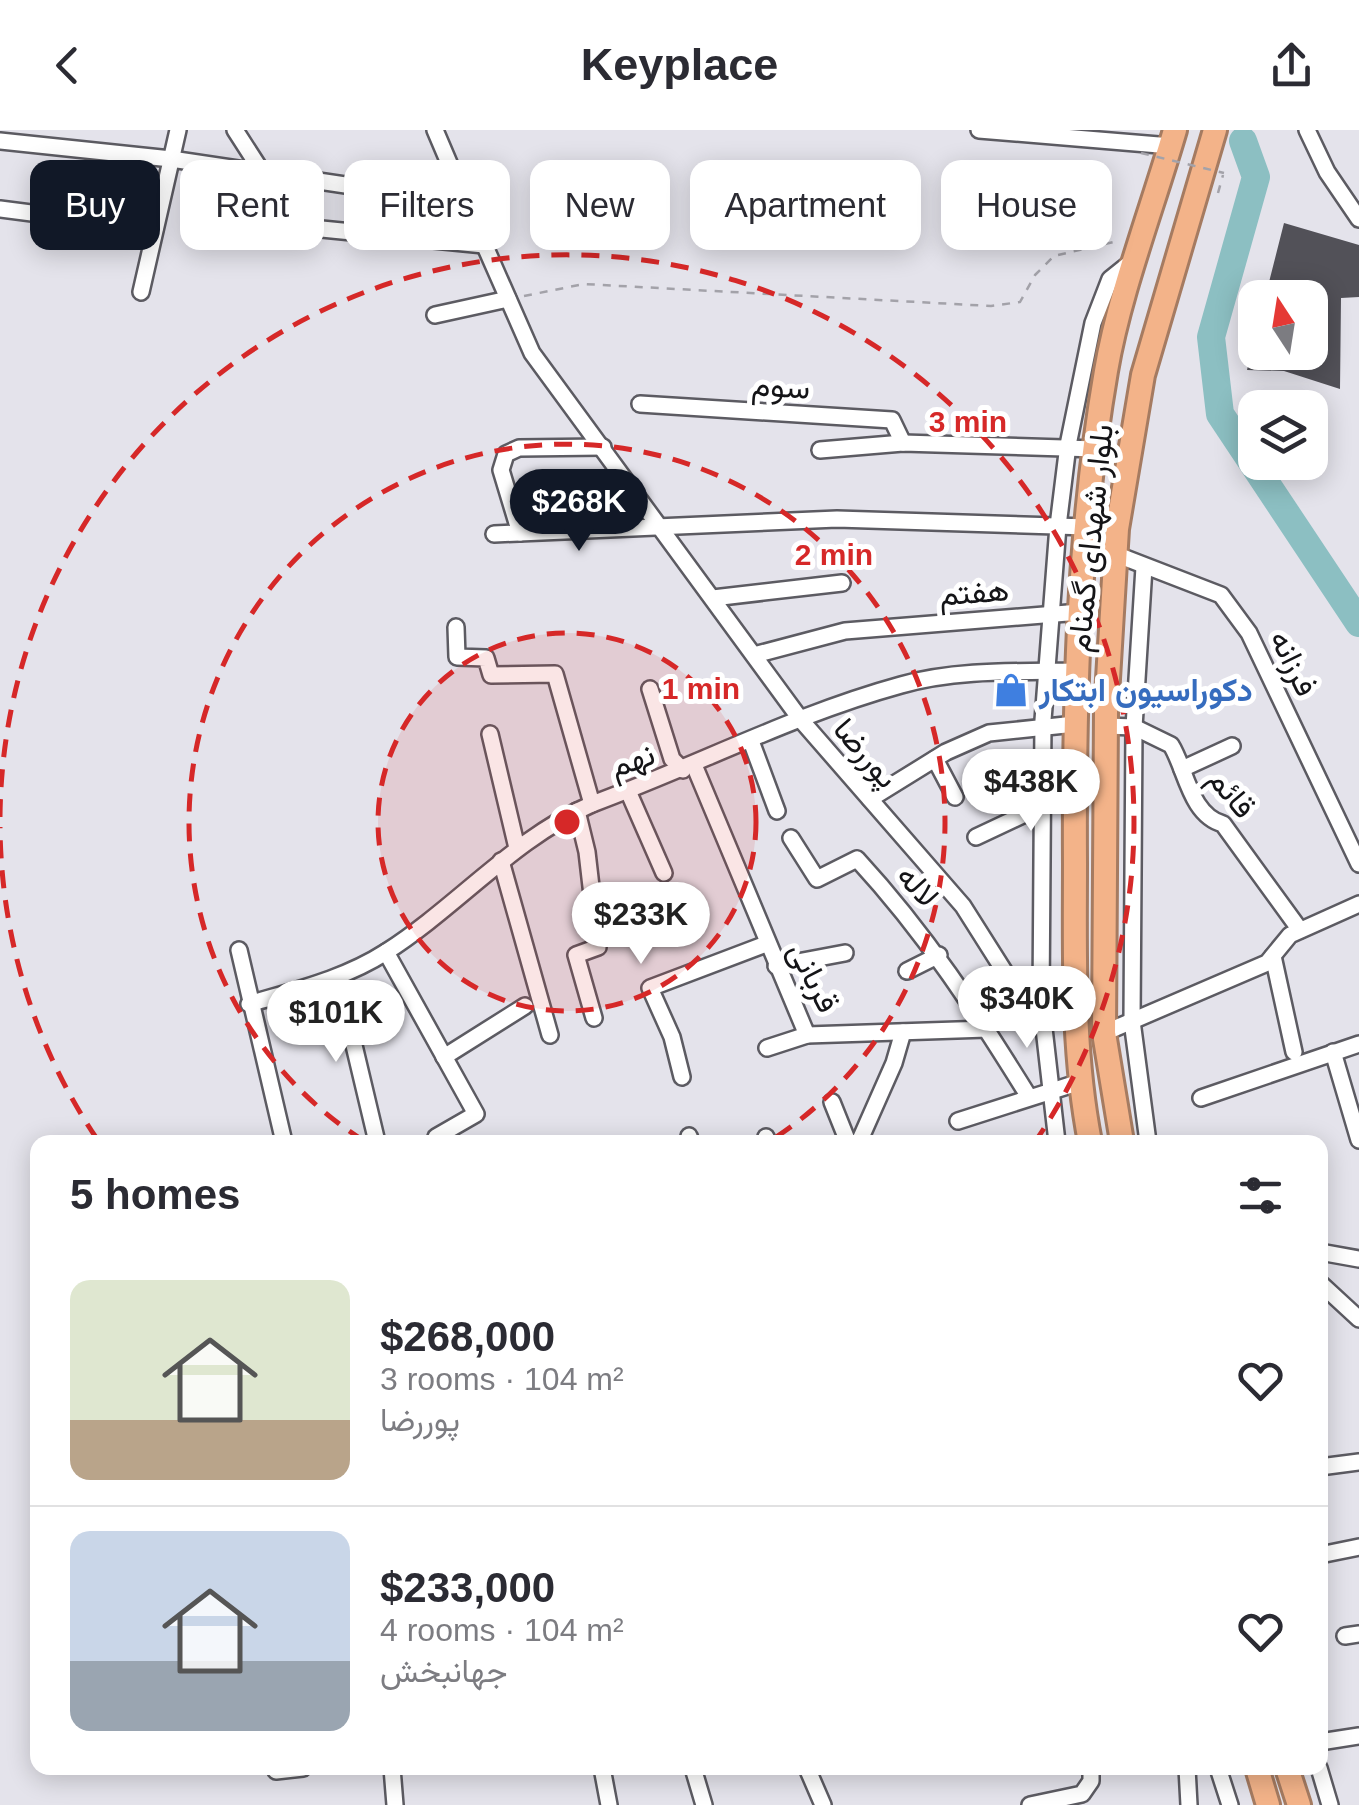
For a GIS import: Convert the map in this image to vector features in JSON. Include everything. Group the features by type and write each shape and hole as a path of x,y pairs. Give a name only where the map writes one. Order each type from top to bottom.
{"highway":[{"name":"بلوار شهدای گمنام","path":"1121,1135 1104,1034 1106,726 1117,529 1143,375 1215,130"},
{"name":"بلوار شهدای گمنام","path":"1089,1135 1076,1032 1075,798 1077,671 1087,528 1106,368 1173,138"},
{"path":"1087,528 1117,529"},
{"path":"1259,1775 1268,1805"},
{"path":"1290,1775 1299,1805"}],"street":[{"path":"160,210 178,130"},
{"path":"235,130 254,160"},
{"name":"پوررضا","path":"435,130 448,160"},
{"path":"979,130 1173,138"},
{"path":"1306,130 1357,211"},
{"path":"0,141 180,161"},
{"path":"0,210 30,214"},
{"path":"1055,1135 1041,1002 1044,726 1058,526 1068,446 1093,323 1110,279 1141,246"},
{"path":"141,292 151,250"},
{"name":"پوررضا","path":"486,250 532,353 801,720 963,906 1014,985 1041,1002"},
{"path":"435,316 508,300"},
{"name":"سوم","path":"640,404 892,420 903,444"},
{"name":"سوم","path":"820,450 903,444 1068,446 1096,450"},
{"path":"520,534 501,470 506,454 519,448 602,447"},
{"path":"494,534 837,519 1087,528"},
{"name":"فرزانه","path":"1115,554 1221,595 1249,632 1359,864"},
{"path":"1144,566 1134,727 1132,1022 1147,1135"},
{"path":"713,598 842,584"},
{"name":"هفتم","path":"754,655 844,632 1080,612"},
{"path":"456,627 457,657 486,658 490,675 555,674 592,804"},
{"name":"نهم","path":"249,1004 338,978 386,952 556,819 592,804 801,720 904,684 992,672 1077,671"},
{"name":"قربانی","path":"650,689 672,759 689,768 806,1035 987,1029"},
{"path":"870,799 989,733 1075,724"},
{"name":"قائم","path":"1106,726 1134,727 1171,744 1197,801 1216,823 1223,824 1300,930"},
{"path":"490,734 516,848"},
{"path":"751,741 777,810"},
{"path":"1182,769 1232,746"},
{"path":"936,759 955,797"},
{"path":"628,791 664,873"},
{"path":"976,837 1044,805 1075,798"},
{"path":"576,811 587,852 598,947 576,955 594,1018"},
{"name":"لاله","path":"791,838 817,879 857,859 939,955 987,1029"},
{"path":"501,861 550,1035"},
{"path":"1104,878 1132,877"},
{"path":"1104,1034 1267,963 1290,934 1359,904"},
{"path":"682,1077 672,1037 650,988 766,944"},
{"path":"239,950 282,1135"},
{"path":"386,952 476,1114 439,1135"},
{"path":"776,966 844,953"},
{"path":"908,971 939,955"},
{"path":"1273,956 1294,1052"},
{"path":"338,978 375,1135"},
{"path":"444,1057 525,1006"},
{"path":"987,1029 1029,1097"},
{"path":"862,1135 894,1063 902,1032"},
{"path":"767,1048 806,1035"},
{"path":"1201,1098 1359,1044"},
{"path":"1333,1052 1359,1140"},
{"path":"958,1121 1080,1082"},
{"path":"832,1102 845,1135"},
{"path":"1328,1253 1359,1259"},
{"path":"1328,1290 1359,1319"},
{"path":"1328,1466 1359,1462"},
{"path":"1328,1553 1359,1547"},
{"path":"1328,1741 1359,1736"},
{"path":"393,1775 395,1805"},
{"path":"603,1775 609,1805"},
{"path":"696,1775 704,1805"},
{"path":"815,1775 823,1805"},
{"path":"1030,1805 1082,1794 1091,1775"},
{"path":"1187,1775 1189,1805"},
{"path":"1220,1775 1230,1805"},
{"path":"1321,1775 1330,1805"}],"path":[{"path":"1141,153 1224,173 1220,194"},
{"path":"508,300 584,284 991,306 1020,302 1035,275 1054,256 1141,246"}],"building":[{"path":"1284,223 1359,245 1359,297 1341,298 1340,389 1284,371 1247,370 1328,370 1328,280 1270,280"}],"waterway":[{"path":"1243,141 1256,177 1211,337 1220,414 1359,623"}],"place":[{"name":"دکوراسیون ابتکار","path":"1011,690"}]}
